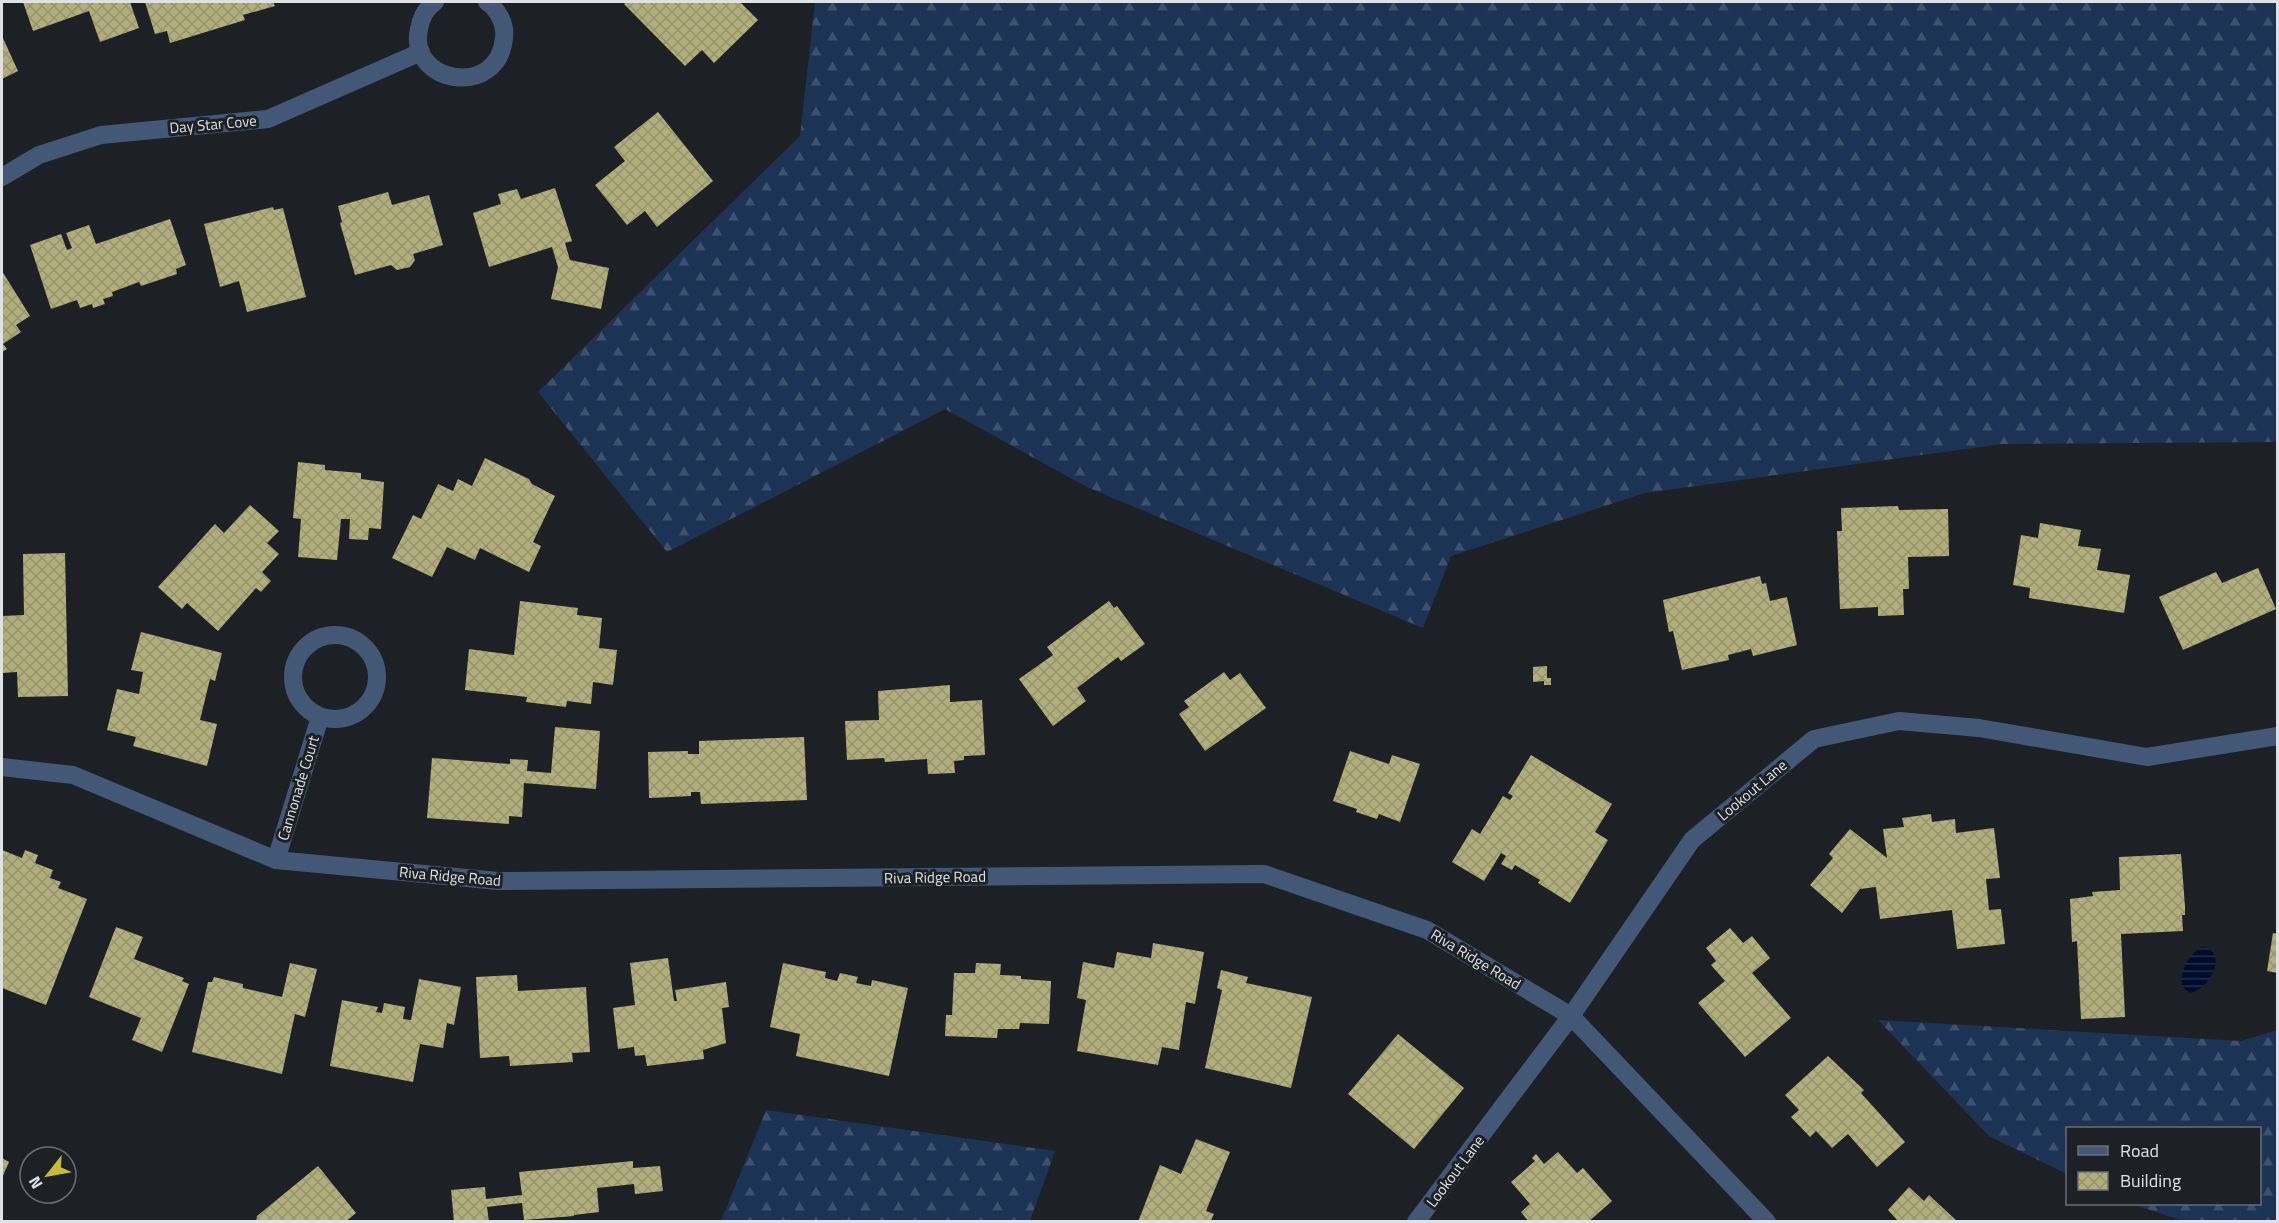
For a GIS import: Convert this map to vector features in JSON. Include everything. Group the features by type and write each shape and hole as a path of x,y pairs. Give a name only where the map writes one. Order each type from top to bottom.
{"street":[{"path":"435,2 421,18 418,35 421,52 430,66 445,76 461,79 478,76 492,66 501,52 505,36 502,19 487,2"},
{"name":"Day Star Cove","path":"2,177 39,155 101,135 268,119 421,52"},
{"name":"Cannonade Court","path":"334,633 350,636 365,645 375,659 378,675 376,692 367,706 353,716 337,719 320,717 306,708 296,695 292,678 295,661 304,647 317,638 334,633"},
{"name":"Cannonade Court","path":"276,860 320,717"},
{"name":"Lookout Lane","path":"1416,1221 1571,1016 1692,840 1814,739 1899,721 1979,728 2147,757 2277,736"},
{"name":"Riva Ridge Road","path":"2,767 73,775 276,860 498,881 1264,874 1427,930 1571,1016 1767,1221"}],"green space":[{"path":"815,2 2277,2 2277,442 2002,444 1645,493 1451,556 1423,628 1087,487 945,409 667,552 538,392 800,136"},
{"path":"1878,1020 2241,1041 2277,1030 2277,1221 2183,1221 2135,1205 2261,1205 2261,1127 2066,1127 2066,1174 1989,1136"},
{"path":"766,1110 1055,1151 1030,1221 721,1221"}],"shaded area":[{"path":"2202,947 2211,950 2215,956 2214,971 2204,985 2190,993 2182,987 2183,969 2192,955"}],"building":[{"path":"23,2 130,2 139,28 100,42 89,11 33,31"},
{"path":"145,2 273,2 275,6 243,15 245,20 170,43 167,31 155,34"},
{"path":"627,2 740,2 758,20 714,63 702,50 685,66 624,4"},
{"path":"2,36 18,71 2,79"},
{"path":"658,112 713,181 657,227 645,211 627,225 595,185 625,161 614,147"},
{"path":"555,188 572,241 565,243 570,260 609,268 601,309 551,299 558,267 552,247 489,267 473,213 501,204 498,194 517,189 521,199"},
{"path":"388,192 392,205 429,195 443,245 413,254 415,260 410,267 397,270 391,265 355,275 340,223 342,222 338,206"},
{"path":"273,207 274,210 283,208 306,297 247,312 239,281 220,287 204,224"},
{"path":"170,219 186,265 176,269 177,274 141,286 139,282 112,292 113,296 103,299 105,304 93,308 92,304 80,308 77,300 51,309 30,245 61,234 67,250 72,248 66,233 89,225 96,244"},
{"path":"2,271 30,316 16,325 21,332 3,344 7,349 2,352"},
{"path":"485,458 529,479 532,484 555,496 533,542 541,546 529,572 480,548 475,560 447,547 432,577 392,558 413,515 421,519 438,484 453,491 458,479 472,486"},
{"path":"298,462 325,465 325,470 361,473 361,479 384,482 381,529 369,528 368,540 349,539 350,519 341,519 337,560 298,557 301,519 293,518"},
{"path":"250,505 279,531 267,543 279,554 262,572 271,581 261,592 256,588 218,631 187,603 182,609 158,587 215,524 224,533"},
{"path":"1898,506 1899,510 1948,509 1949,556 1908,557 1909,589 1903,589 1904,615 1878,616 1878,607 1840,609 1837,531 1842,531 1841,508"},
{"path":"2040,523 2081,530 2078,546 2101,549 2097,570 2130,575 2124,613 2029,598 2030,588 2013,585 2021,535 2038,538"},
{"path":"65,553 68,696 18,697 17,672 2,673 2,616 24,615 23,554"},
{"path":"2258,568 2276,609 2183,650 2159,597 2216,572 2222,583"},
{"path":"1760,576 1762,584 1766,583 1770,601 1787,597 1797,645 1753,656 1751,649 1728,655 1729,660 1682,670 1673,631 1669,632 1663,600"},
{"path":"520,601 578,608 577,615 602,618 599,648 617,650 613,685 593,682 591,704 567,701 566,707 526,702 527,697 465,690 469,649 514,655"},
{"path":"1109,601 1114,608 1117,606 1145,644 1121,661 1118,657 1077,688 1086,701 1053,726 1019,679 1053,655 1047,647"},
{"path":"141,632 222,653 215,681 210,679 200,720 217,724 207,766 133,746 136,737 107,730 117,689 139,694 143,672 131,670"},
{"path":"1547,666 1547,678 1551,678 1551,685 1544,685 1544,681 1533,682 1533,667"},
{"path":"1224,672 1230,680 1240,673 1266,708 1205,751 1179,714 1189,707 1184,701"},
{"path":"950,685 950,702 982,700 985,755 964,756 964,760 954,761 955,773 928,774 927,759 885,762 884,758 847,760 845,721 879,720 878,691"},
{"path":"555,727 600,731 596,789 524,783 522,817 509,816 509,824 427,818 432,758 510,764 510,759 528,760 527,771 551,773"},
{"path":"804,737 807,800 701,804 700,792 691,792 691,796 649,798 648,752 688,751 688,754 699,754 699,741"},
{"path":"1350,751 1389,764 1392,755 1420,764 1400,822 1379,814 1377,819 1333,801"},
{"path":"1531,755 1612,804 1595,832 1608,840 1570,903 1538,883 1540,880 1515,865 1512,870 1501,864 1506,856 1501,853 1484,881 1452,862 1472,829 1480,834 1503,796 1510,800 1513,796 1508,793"},
{"path":"1931,814 1932,822 1955,819 1956,833 1994,828 2000,878 1986,879 1989,910 2001,909 2005,944 1957,949 1952,910 1880,919 1876,887 1860,889 1842,913 1810,885 1833,858 1829,854 1850,829 1887,858 1883,829 1904,827 1902,818"},
{"path":"2,850 22,858 25,850 38,855 35,863 53,870 50,878 61,882 58,888 87,899 46,1005 2,988"},
{"path":"2181,854 2185,907 2185,915 2182,915 2183,931 2121,934 2125,1017 2081,1019 2077,941 2072,942 2070,899 2093,896 2092,892 2120,890 2119,857"},
{"path":"116,927 143,937 134,959 184,978 182,981 189,984 162,1052 132,1040 141,1018 89,997"},
{"path":"1730,928 1743,943 1752,936 1770,958 1752,973 1791,1018 1745,1057 1698,1003 1725,981 1711,965 1716,961 1706,948"},
{"path":"2273,933 2278,934 2278,973 2267,971"},
{"path":"1153,943 1204,952 1195,1004 1186,1002 1179,1050 1162,1047 1158,1065 1077,1051 1086,1000 1077,998 1083,962 1114,968 1117,952 1151,958"},
{"path":"668,958 674,1001 677,1001 675,990 726,982 729,1007 722,1008 726,1043 703,1050 704,1059 647,1066 645,1055 635,1056 634,1047 618,1049 613,1008 635,1005 630,963"},
{"path":"290,963 317,969 305,1017 295,1014 282,1074 192,1052 208,982 212,982 214,977 243,984 243,988 282,997"},
{"path":"783,963 826,972 825,978 837,981 840,973 858,977 856,983 871,986 872,980 908,988 889,1076 796,1056 800,1034 770,1027"},
{"path":"976,963 1001,964 1000,975 1051,981 1049,1024 1020,1023 1019,1029 998,1029 997,1038 945,1036 946,1015 952,1015 954,973 975,973"},
{"path":"1221,970 1248,977 1246,983 1312,997 1291,1088 1205,1068 1222,990 1217,988"},
{"path":"517,975 518,991 586,987 590,1052 572,1053 573,1062 510,1066 509,1056 480,1058 476,977"},
{"path":"419,979 461,987 454,1025 447,1023 443,1048 420,1044 413,1082 330,1066 342,1000 378,1007 376,1012 382,1013 384,1003 405,1007 403,1019 411,1020"},
{"path":"1398,1034 1464,1088 1414,1149 1348,1094"},
{"path":"1828,1056 1864,1090 1861,1093 1905,1142 1877,1167 1848,1134 1832,1148 1816,1131 1810,1137 1791,1117 1799,1110 1785,1095"},
{"path":"1196,1139 1230,1152 1206,1211 1214,1214 1210,1222 1138,1222 1160,1165 1181,1174"},
{"path":"1558,1152 1577,1173 1583,1168 1612,1201 1588,1222 1529,1222 1521,1212 1530,1204 1511,1182 1535,1161 1532,1158 1536,1154 1544,1164"},
{"path":"2,1158 9,1162 2,1178"},
{"path":"633,1161 633,1168 660,1166 663,1191 635,1194 634,1184 597,1188 599,1212 524,1220 522,1203 487,1207 489,1222 454,1222 451,1190 485,1187 486,1199 522,1195 519,1172"},
{"path":"318,1166 356,1213 345,1222 256,1222 257,1216"},
{"path":"1909,1187 1924,1201 1929,1195 1958,1222 1899,1222 1888,1210"}]}
